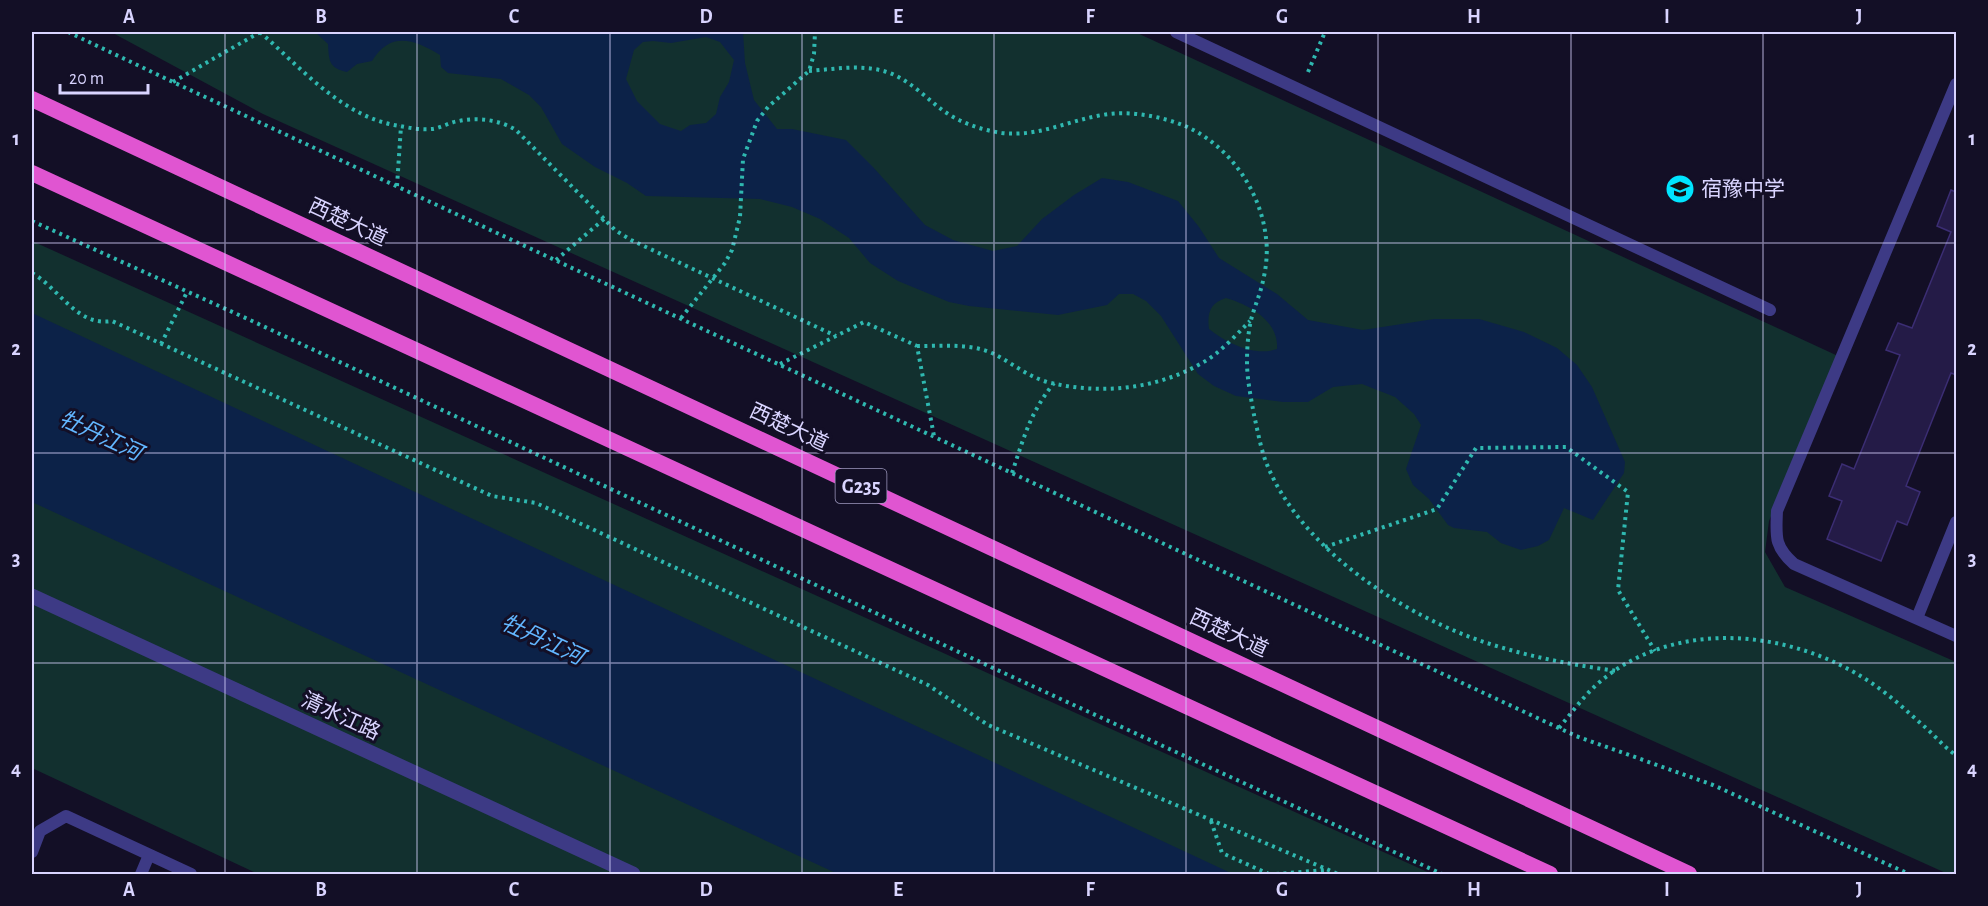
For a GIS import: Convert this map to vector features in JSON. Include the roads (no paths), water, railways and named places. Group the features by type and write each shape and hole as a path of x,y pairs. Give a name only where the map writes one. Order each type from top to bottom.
{"highway":[{"name":"西楚大道","path":"32,99 1689,874"},
{"path":"32,173 1550,874"}],"street":[{"name":"清水江路","path":"32,596 633,874"}],"lane":[{"path":"1176,32 1770,310"},
{"path":"1956,84 1777,512 1776,538 1782,553 1794,564 1956,636"},
{"path":"1917,618 1956,522"},
{"path":"32,852 40,831 66,816 192,874"},
{"path":"141,874 149,855"}],"water":[{"path":"315,32 743,32 745,63 754,100 777,129 792,129 846,140 925,225 953,240 993,251 1017,246 1042,219 1102,178 1128,182 1178,201 1199,227 1219,258 1277,294 1308,320 1363,330 1434,319 1479,319 1524,332 1557,348 1577,365 1592,387 1625,462 1624,473 1593,520 1564,508 1549,540 1538,546 1521,550 1501,543 1487,532 1454,528 1448,525 1429,499 1413,485 1406,469 1421,425 1414,414 1395,397 1362,384 1333,387 1308,402 1283,402 1236,396 1214,386 1198,374 1161,316 1146,301 1133,294 1119,294 1107,305 1058,315 949,302 898,281 870,263 849,238 820,219 792,207 760,199 646,196 627,183 595,167 562,144 541,107 529,95 501,79 448,73 441,67 440,55 421,45 412,42 395,42 379,51 372,61 357,64 347,72 333,66 328,44","holes":["706,37 720,42 734,60 729,82 720,97 716,114 706,123 690,125 681,131 660,124 637,101 626,79 634,50 643,42 671,43","1226,298 1253,310 1268,322 1273,330 1277,349 1250,350 1224,339 1209,329 1211,309 1216,303"]},
{"name":"牡丹江河","path":"32,313 1233,874 838,874 32,502"}],"place":[{"name":"宿豫中学","path":"1680,189"}]}
